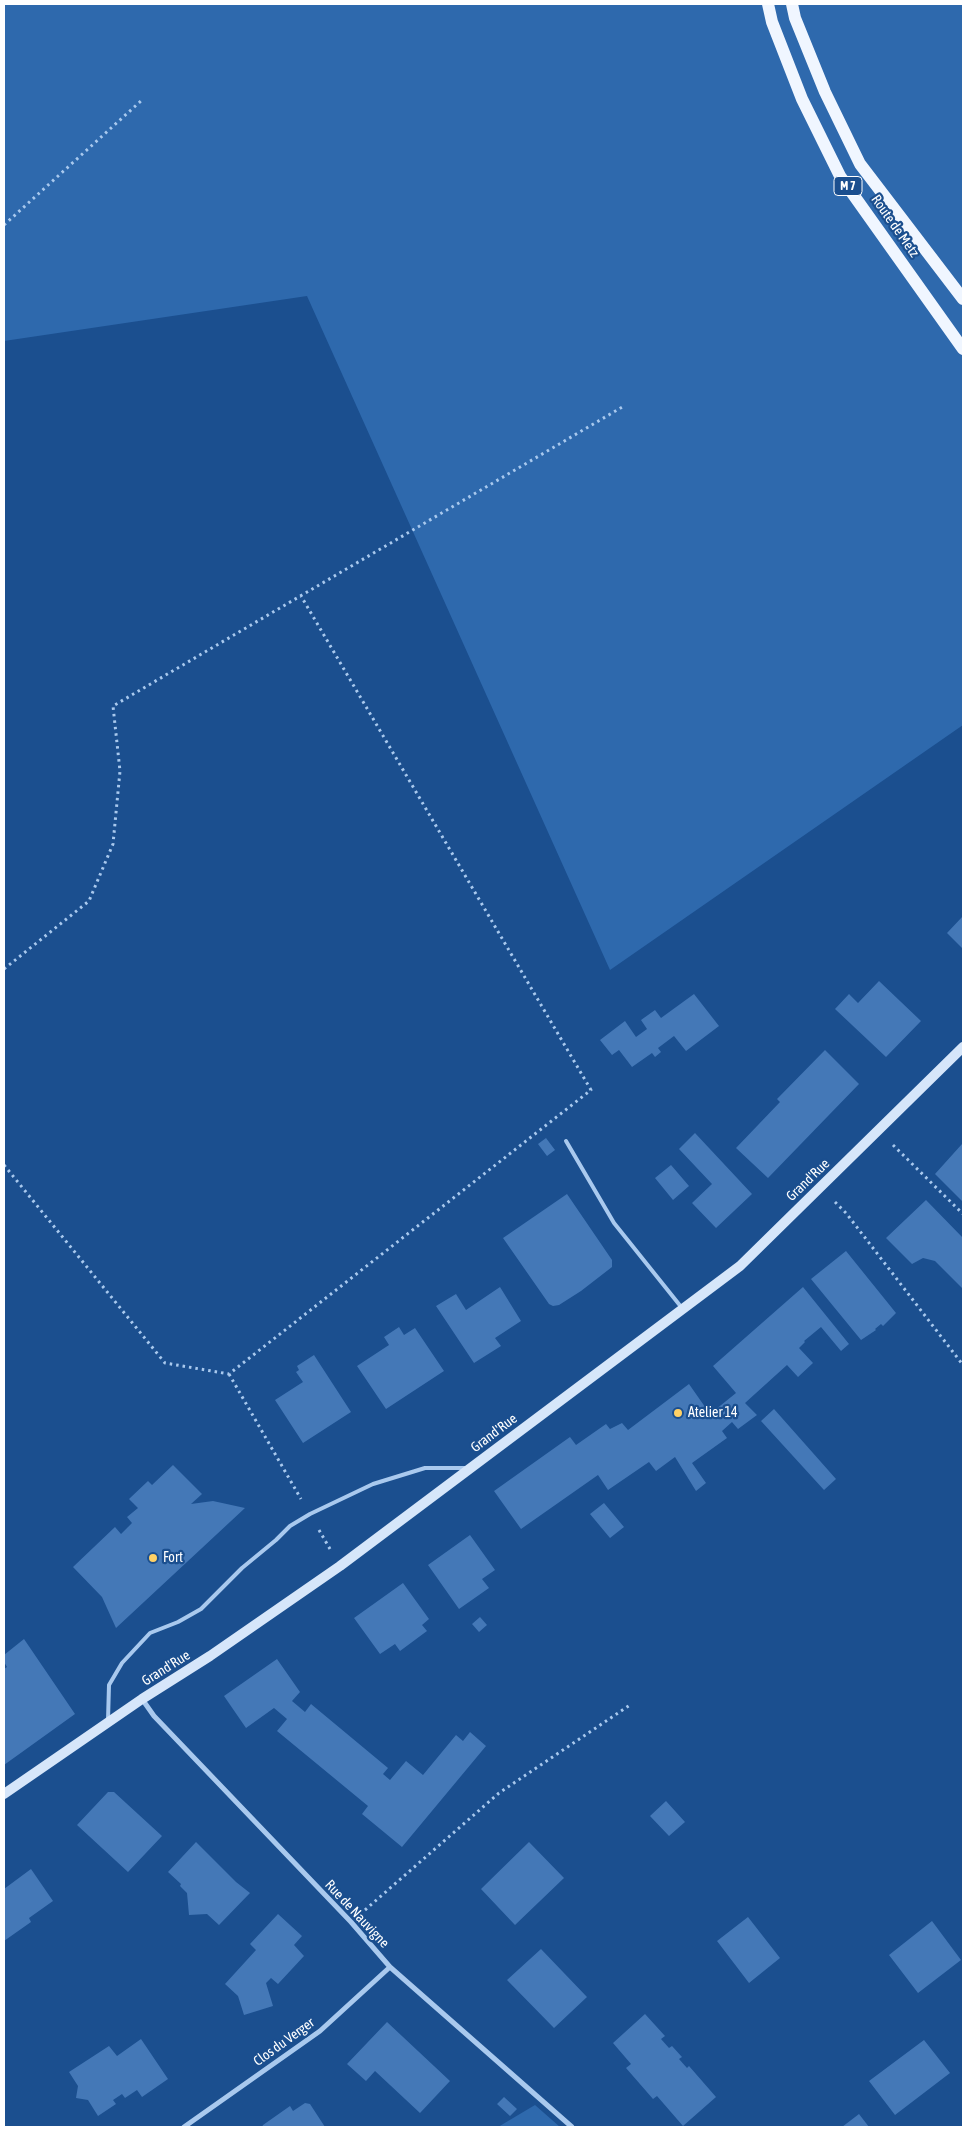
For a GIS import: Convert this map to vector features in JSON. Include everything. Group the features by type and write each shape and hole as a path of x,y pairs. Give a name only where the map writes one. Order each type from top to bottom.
{"main road":[{"name":"Route de Metz","path":"768,4 772,22 802,99 840,176 963,348"},
{"name":"Route de Metz","path":"792,4 795,18 825,92 860,164 963,299"}],"street":[{"name":"Grand'Rue","path":"4,1794 340,1566 740,1266 963,1047"},
{"name":"Rue de Nauvigne","path":"142,1700 154,1716 351,1922 390,1967 572,2127"},
{"name":"Clos du Verger","path":"184,2127 320,2031 390,1967"}],"lane":[{"path":"566,1141 614,1222 683,1309"},
{"path":"108,1722 109,1685 122,1663 150,1633 178,1622 201,1609 242,1568 290,1526 310,1514 373,1484 424,1468 470,1468"}],"path":[{"path":"4,225 142,100"},
{"path":"4,969 89,901 113,844 120,770 113,706 624,406"},
{"path":"4,1165 165,1363 229,1374 591,1090 301,596"},
{"path":"877,1132 906,1156 963,1214"},
{"path":"820,1188 846,1214 963,1365"},
{"path":"229,1374 340,1566"},
{"path":"351,1922 499,1794 630,1705"}],"shaded area":[{"path":"4,4 963,4 963,725 610,970 307,296 4,341"},
{"path":"535,2105 560,2127 498,2127"}],"building":[{"path":"963,916 963,949 947,933"},
{"path":"879,981 921,1021 886,1057 835,1009 849,994 858,1003"},
{"path":"694,994 719,1026 686,1051 674,1036 658,1048 661,1052 655,1057 652,1053 632,1067 619,1050 612,1055 600,1040 625,1021 636,1037 647,1029 641,1020 655,1010 661,1018"},
{"path":"825,1050 859,1084 768,1178 736,1148 780,1102 777,1099"},
{"path":"695,1133 752,1194 716,1228 692,1203 712,1184 679,1149"},
{"path":"546,1138 555,1150 547,1156 538,1144"},
{"path":"963,1145 963,1202 935,1174"},
{"path":"671,1165 689,1186 673,1200 655,1178"},
{"path":"567,1194 612,1260 612,1267 581,1291 559,1305 553,1306 549,1304 503,1238"},
{"path":"926,1200 963,1238 963,1289 935,1261 923,1258 912,1264 886,1238"},
{"path":"846,1251 896,1313 883,1326 881,1324 876,1330 861,1340 811,1279"},
{"path":"500,1287 521,1321 495,1338 501,1346 474,1363 436,1306 456,1294 466,1310"},
{"path":"803,1287 849,1344 841,1351 821,1327 804,1341 799,1348 813,1363 798,1377 787,1365 745,1403 757,1415 738,1429 732,1422 722,1431 727,1438 692,1463 706,1483 696,1491 675,1457 656,1471 649,1462 608,1490 598,1475 521,1529 494,1491 570,1437 576,1445 606,1424 610,1429 622,1423 628,1430 689,1384 710,1414 736,1393 713,1366"},
{"path":"399,1327 404,1335 415,1328 444,1371 386,1409 357,1366 389,1345 384,1337"},
{"path":"314,1355 351,1412 303,1443 275,1400 303,1382 296,1372 299,1370 297,1366"},
{"path":"774,1409 836,1479 824,1490 761,1421"},
{"name":"Fort","path":"173,1465 202,1494 191,1504 213,1501 245,1508 116,1628 102,1597 73,1567 115,1527 121,1534 132,1523 127,1517 138,1508 129,1499 148,1481 152,1485"},
{"path":"604,1503 624,1527 610,1538 590,1514"},
{"path":"470,1535 495,1570 482,1579 489,1588 459,1609 428,1565"},
{"path":"403,1583 429,1619 422,1625 427,1631 400,1651 395,1644 380,1654 354,1618"},
{"path":"480,1617 487,1625 479,1632 472,1624"},
{"path":"24,1639 75,1714 4,1765 4,1669 7,1667 4,1662 4,1655"},
{"path":"277,1659 300,1692 292,1701 305,1712 311,1704 388,1768 383,1774 390,1780 406,1761 423,1775 456,1735 463,1741 470,1732 486,1746 402,1847 362,1814 368,1806 277,1731 287,1719 274,1708 246,1728 224,1696"},
{"path":"108,1792 114,1792 162,1836 128,1872 77,1825"},
{"path":"666,1801 685,1822 669,1836 650,1816"},
{"path":"196,1842 236,1882 250,1893 219,1925 207,1914 189,1915 187,1893 180,1886 181,1884 168,1872"},
{"path":"529,1842 564,1878 515,1925 481,1889"},
{"path":"31,1869 53,1901 29,1918 31,1922 4,1941 4,1889"},
{"path":"278,1914 302,1936 294,1945 304,1956 278,1984 271,1978 266,1983 273,2006 244,2015 238,1996 225,1984 256,1950 250,1944"},
{"path":"748,1917 780,1958 749,1983 717,1941"},
{"path":"932,1921 961,1960 918,1993 889,1955"},
{"path":"541,1949 587,1997 554,2028 507,1980"},
{"path":"645,2014 665,2036 661,2039 669,2048 672,2046 682,2057 679,2059 687,2068 689,2066 716,2097 683,2126 657,2096 653,2099 626,2068 631,2064 613,2043"},
{"path":"387,2022 450,2081 420,2113 375,2071 366,2081 347,2064"},
{"path":"141,2039 168,2079 142,2097 137,2090 125,2098 122,2094 113,2100 116,2104 98,2116 88,2100 76,2098 78,2086 69,2072 109,2046 117,2056"},
{"path":"924,2040 950,2073 895,2115 869,2081"},
{"path":"504,2097 517,2109 510,2116 497,2104"},
{"path":"305,2103 310,2104 325,2127 262,2127 290,2106 293,2111"},
{"path":"859,2114 869,2127 842,2127"}],"place":[{"name":"Atelier 14","path":"678,1413"},
{"name":"Fort","path":"153,1558"}]}
